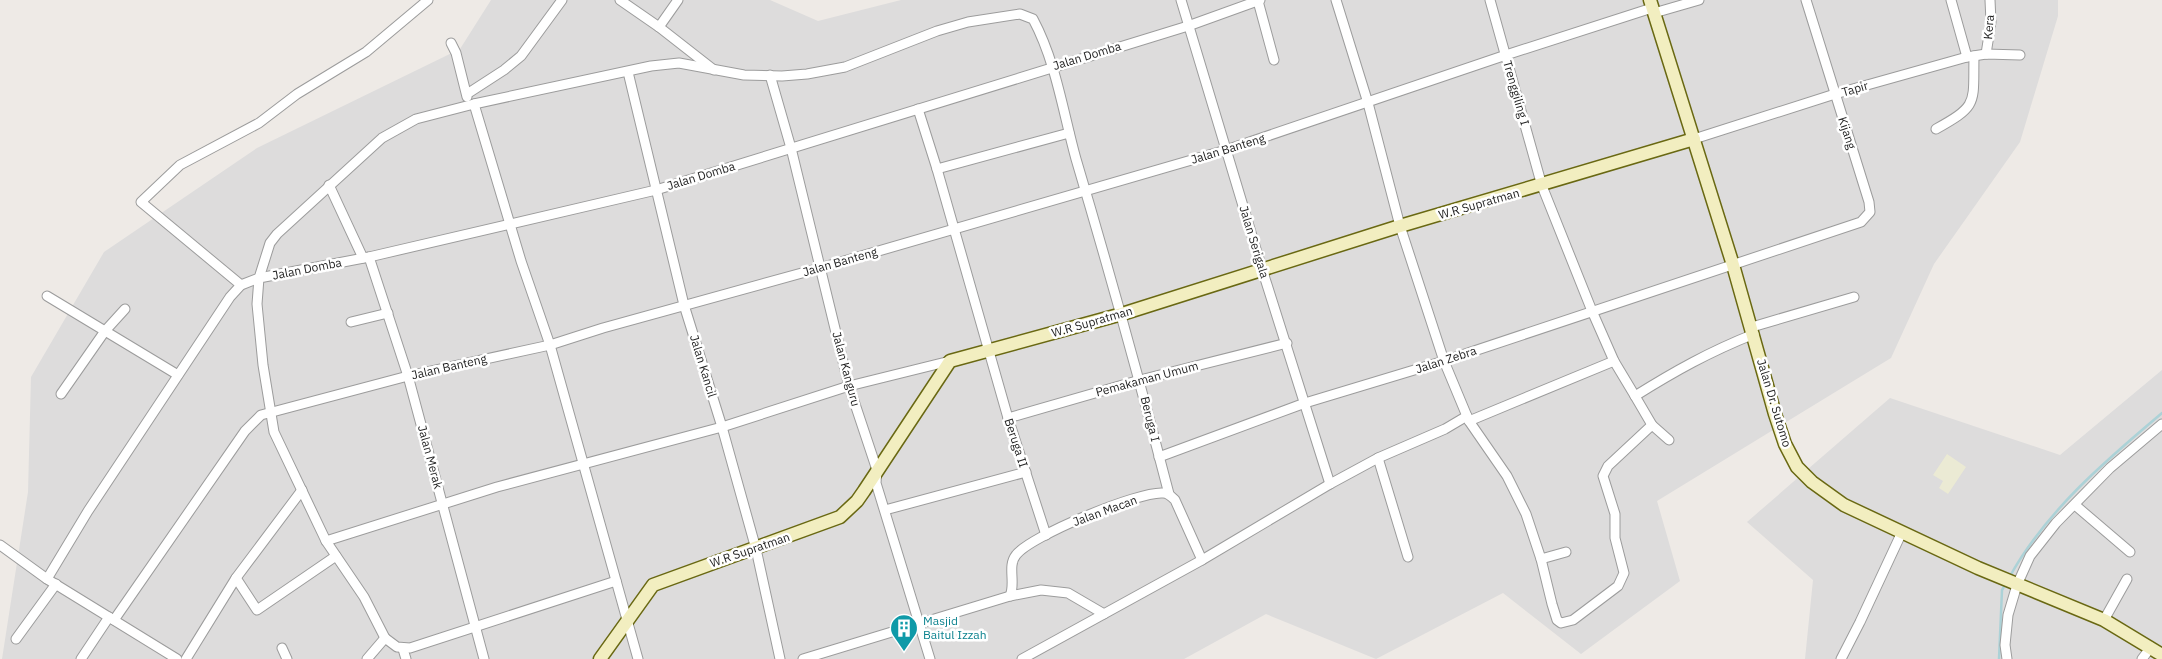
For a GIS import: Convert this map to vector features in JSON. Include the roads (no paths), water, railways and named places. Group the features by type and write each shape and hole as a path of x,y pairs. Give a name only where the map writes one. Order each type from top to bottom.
{"street":[{"path":"241,285 141,202 180,165 259,123 302,90 366,52 428,0"},
{"path":"467,94 504,70 521,56 562,0"},
{"path":"620,0 631,3 715,71"},
{"path":"659,27 678,0"},
{"name":"Jalan Serigala","path":"1181,0 1262,270 1287,343 1330,484"},
{"path":"1259,0 1274,60"},
{"name":"Jalan Domba","path":"385,638 364,597 326,541 279,445 270,411 262,365 258,304 260,278 366,257 656,190 1188,26 1259,0"},
{"path":"1336,0 1368,103 1400,226 1444,361 1468,418 1518,495 1541,559 1557,620 1561,623 1573,620 1618,586 1624,573 1616,538 1615,514 1603,476 1608,466 1652,425"},
{"name":"Trenggiling I","path":"1490,0 1542,186 1592,311 1614,361 1652,425 1669,440"},
{"name":"Jalan Banteng","path":"81,659 245,430 261,415 270,411 408,376 550,345 684,305 820,268 1226,150 1652,7 1698,0"},
{"name":"Kijang","path":"1806,0 1870,208"},
{"path":"1936,129 1966,111 1971,105 1973,94 1970,57 1951,0"},
{"name":"Kera","path":"1986,54 1990,22 1990,0"},
{"name":"Jalan Dr. Sutomo","path":"1652,7 1753,331 1775,414 1785,444 1797,467 1827,495 1844,505 1992,574 2104,620 2162,655"},
{"name":"Beruga I","path":"260,278 270,243 285,226 382,138 398,127 416,119 471,104 580,79 672,63 744,75 807,74 838,69 950,26 1020,14 1033,19 1052,67 1069,133 1122,314 1169,494"},
{"path":"451,43 456,53 467,94 550,345 638,659"},
{"name":"Tapir","path":"1694,139 1835,94 1970,57 1986,54 2020,55"},
{"name":"Jalan Kancil","path":"628,72 684,305 722,427 756,549 780,659"},
{"name":"Jalan Kanguru","path":"770,75 791,148 849,386 877,470 876,482 930,659"},
{"name":"Beruga II","path":"918,109 1008,418 1046,535"},
{"path":"937,169 1069,133"},
{"name":"W.R Supratman","path":"600,659 654,585 840,517 857,501 950,361 1122,314 1400,226 1542,186 1694,139"},
{"name":"Jalan Merak","path":"329,185 366,257 388,313 408,376 484,659"},
{"name":"Jalan Zebra","path":"1160,457 1305,403 1444,361 1851,227 1866,218 1870,208"},
{"path":"47,578 88,512 230,297 241,285 260,278"},
{"path":"47,296 178,375"},
{"path":"1635,396 1686,364 1753,331 1854,297"},
{"path":"61,394 105,332 125,309"},
{"path":"351,322 388,313"},
{"name":"Pemakaman Umum","path":"1008,418 1140,380 1287,343"},
{"path":"326,541 497,487 722,427 849,386 950,361"},
{"path":"1022,659 1202,560 1330,484 1378,458 1468,418 1614,361"},
{"path":"2007,659 2005,646 2008,615 2017,585 2030,556 2056,523 2110,468 2162,424"},
{"path":"1378,458 1408,557"},
{"path":"885,510 1026,472"},
{"path":"186,659 236,578 302,490"},
{"name":"Jalan Macan","path":"1010,596 1013,589 1012,564 1016,556 1046,535 1081,518 1145,496 1162,492 1169,494"},
{"path":"1169,494 1175,500 1202,560"},
{"path":"2075,505 2130,552"},
{"path":"1840,659 1860,622 1902,532"},
{"path":"0,545 56,584 177,659"},
{"path":"1541,559 1566,552"},
{"path":"236,578 257,610 336,556"},
{"path":"2104,620 2127,579"},
{"path":"403,649 616,581"},
{"path":"16,640 56,584"},
{"path":"803,659 1010,596 1041,590 1068,593 1104,614"},
{"path":"366,659 385,638 403,649 406,659"},
{"path":"2142,659 2151,647"},
{"path":"282,648 287,659"}],"waterway":[{"path":"2009,578 2040,531 2058,509 2098,469 2162,413"},
{"path":"1999,659 2002,590 2005,585"}],"place":[{"name":"Masjid Baitul Izzah","path":"904,652"}]}
